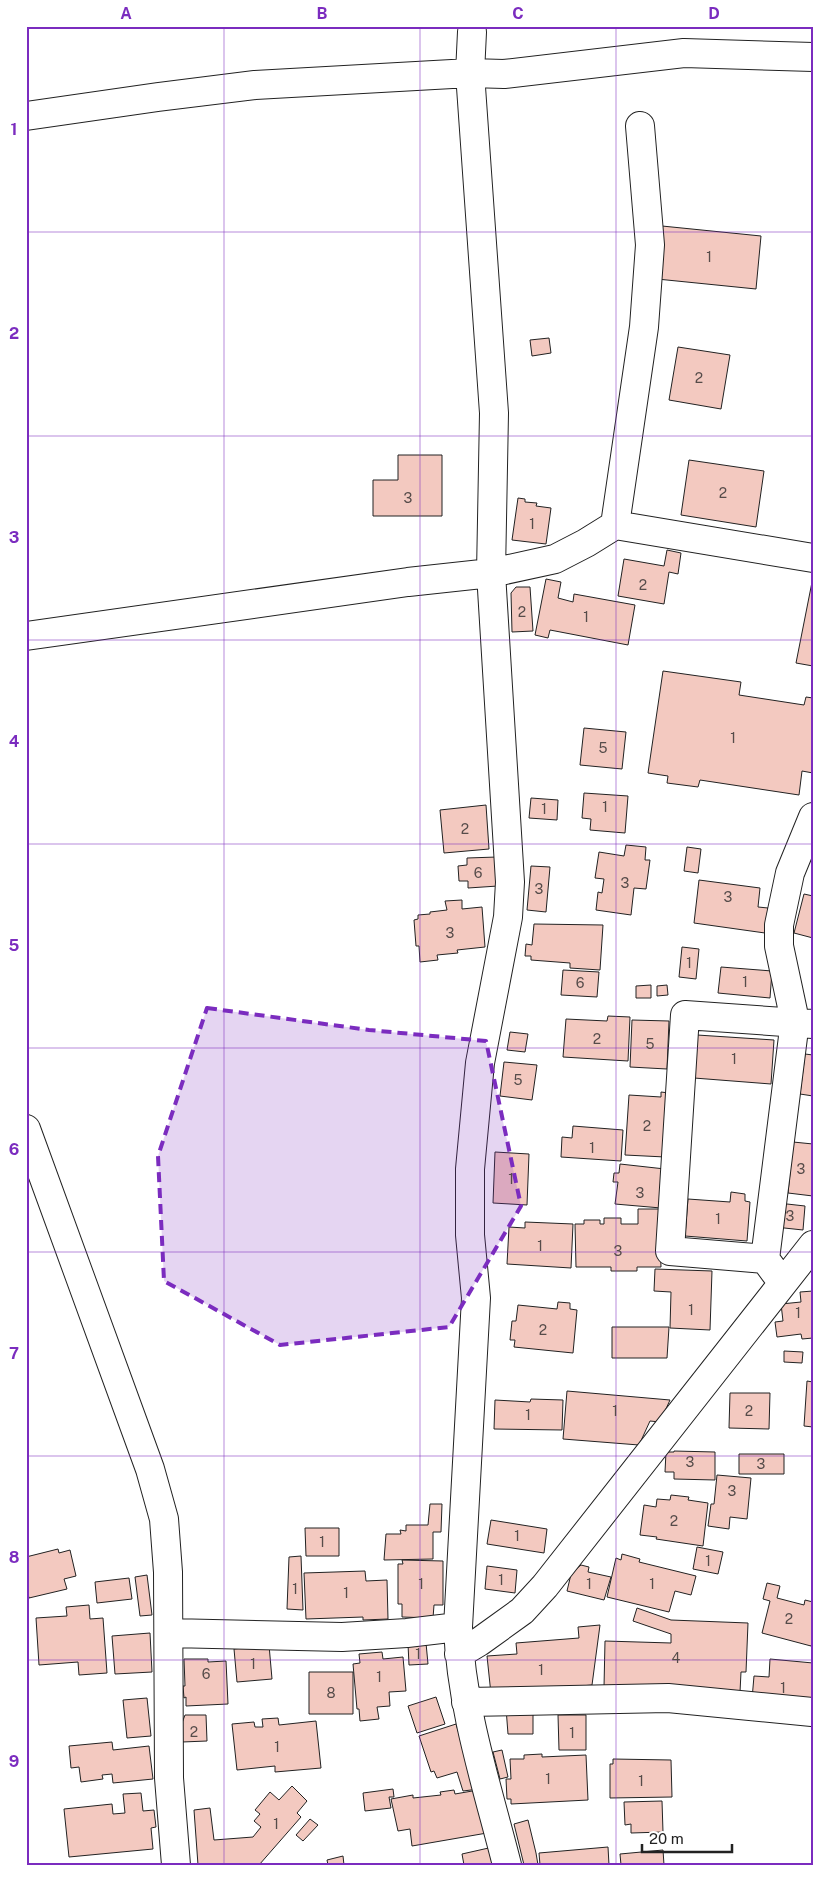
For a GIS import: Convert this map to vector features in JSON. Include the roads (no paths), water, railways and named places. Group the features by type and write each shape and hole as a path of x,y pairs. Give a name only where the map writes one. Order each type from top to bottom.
{"street":[{"path":"472,32 470,73 494,413 491,573 510,882 508,917 480,1062 470,1169 470,1235 476,1298 458,1627 459,1654 468,1717 507,1865"},
{"path":"26,116 255,85 470,73 504,74 684,53 813,57"},
{"path":"615,525 644,327 650,245 640,126"},
{"path":"26,636 408,582 491,573 555,559 615,525 813,558"},
{"path":"782,1282 765,1259 804,1023 779,946 779,925 790,873 813,817"},
{"path":"765,1259 670,1251 685,1015 804,1023"},
{"path":"26,1129 150,1469 164,1519 170,1633 169,1778 176,1865"},
{"path":"459,1654 522,1611 546,1586 782,1282 813,1245"},
{"path":"170,1633 342,1636 407,1634 458,1627"},
{"path":"466,1702 668,1698 812,1712"}]}
